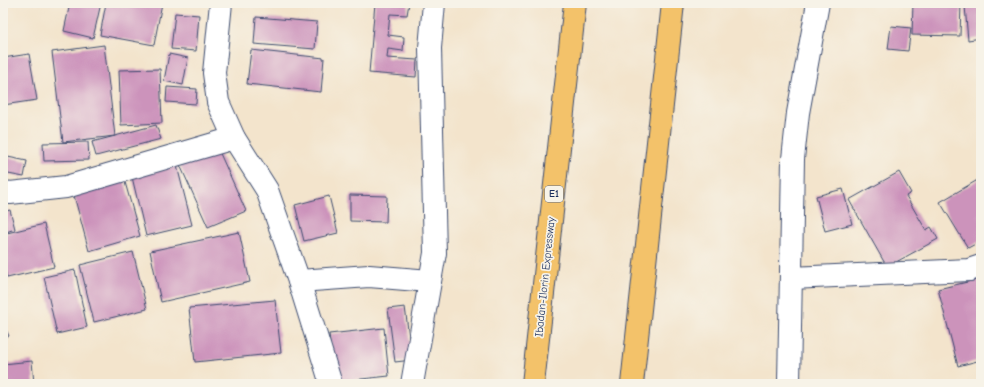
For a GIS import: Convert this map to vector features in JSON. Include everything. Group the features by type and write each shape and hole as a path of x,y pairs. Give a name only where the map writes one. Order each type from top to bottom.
{"highway":[{"name":"Ibadan-Ilorin Expressway","path":"533,384 575,3"},
{"path":"632,384 673,3"}],"street":[{"path":"221,3 214,73 218,102 234,138 267,190 299,281 331,384"},
{"path":"412,384 435,253 430,48 434,3"},
{"path":"789,384 793,159 798,113 818,3"},
{"path":"3,192 10,193 66,187 234,138"},
{"path":"791,278 969,270 981,266"},
{"path":"299,281 369,276 430,281"}],"building":[{"path":"70,3 101,3 93,38 64,31"},
{"path":"106,3 162,3 154,45 100,35"},
{"path":"375,3 409,3 407,15 390,14 388,35 404,37 403,51 388,49 387,58 417,60 416,77 369,73"},
{"path":"913,3 961,3 960,36 912,35"},
{"path":"979,5 981,38 968,40 965,6"},
{"path":"175,13 199,15 196,51 171,49"},
{"path":"256,17 317,22 315,49 254,44"},
{"path":"891,26 911,28 908,51 888,49"},
{"path":"104,45 115,136 63,142 52,52"},
{"path":"251,50 324,58 321,92 247,84"},
{"path":"29,54 37,100 3,105 3,58"},
{"path":"169,54 188,58 183,85 164,81"},
{"path":"160,69 162,123 121,125 119,70"},
{"path":"167,87 197,89 196,104 166,102"},
{"path":"156,125 161,139 96,156 92,142"},
{"path":"88,142 89,160 44,161 43,143"},
{"path":"218,149 246,211 208,227 180,165"},
{"path":"3,156 27,161 24,177 3,173"},
{"path":"177,166 192,225 146,236 132,177"},
{"path":"899,172 911,193 906,196 926,230 931,227 938,239 887,267 849,200"},
{"path":"123,175 140,236 89,251 72,188"},
{"path":"981,178 981,241 968,248 940,202"},
{"path":"843,189 852,224 825,231 816,196"},
{"path":"350,195 387,196 386,222 350,221"},
{"path":"329,196 338,233 304,241 295,205"},
{"path":"10,210 15,229 3,233 3,212"},
{"path":"44,224 54,267 7,278 3,261 3,234"},
{"path":"239,232 250,282 161,302 150,251"},
{"path":"133,252 147,309 94,322 80,265"},
{"path":"75,270 87,327 57,334 44,277"},
{"path":"980,279 981,360 958,366 938,289"},
{"path":"275,300 281,353 195,362 189,308"},
{"path":"405,307 412,360 395,362 388,309"},
{"path":"3,323 9,336 3,338"},
{"path":"384,328 389,376 334,382 329,334"},
{"path":"32,361 34,384 3,384 3,364"}]}
